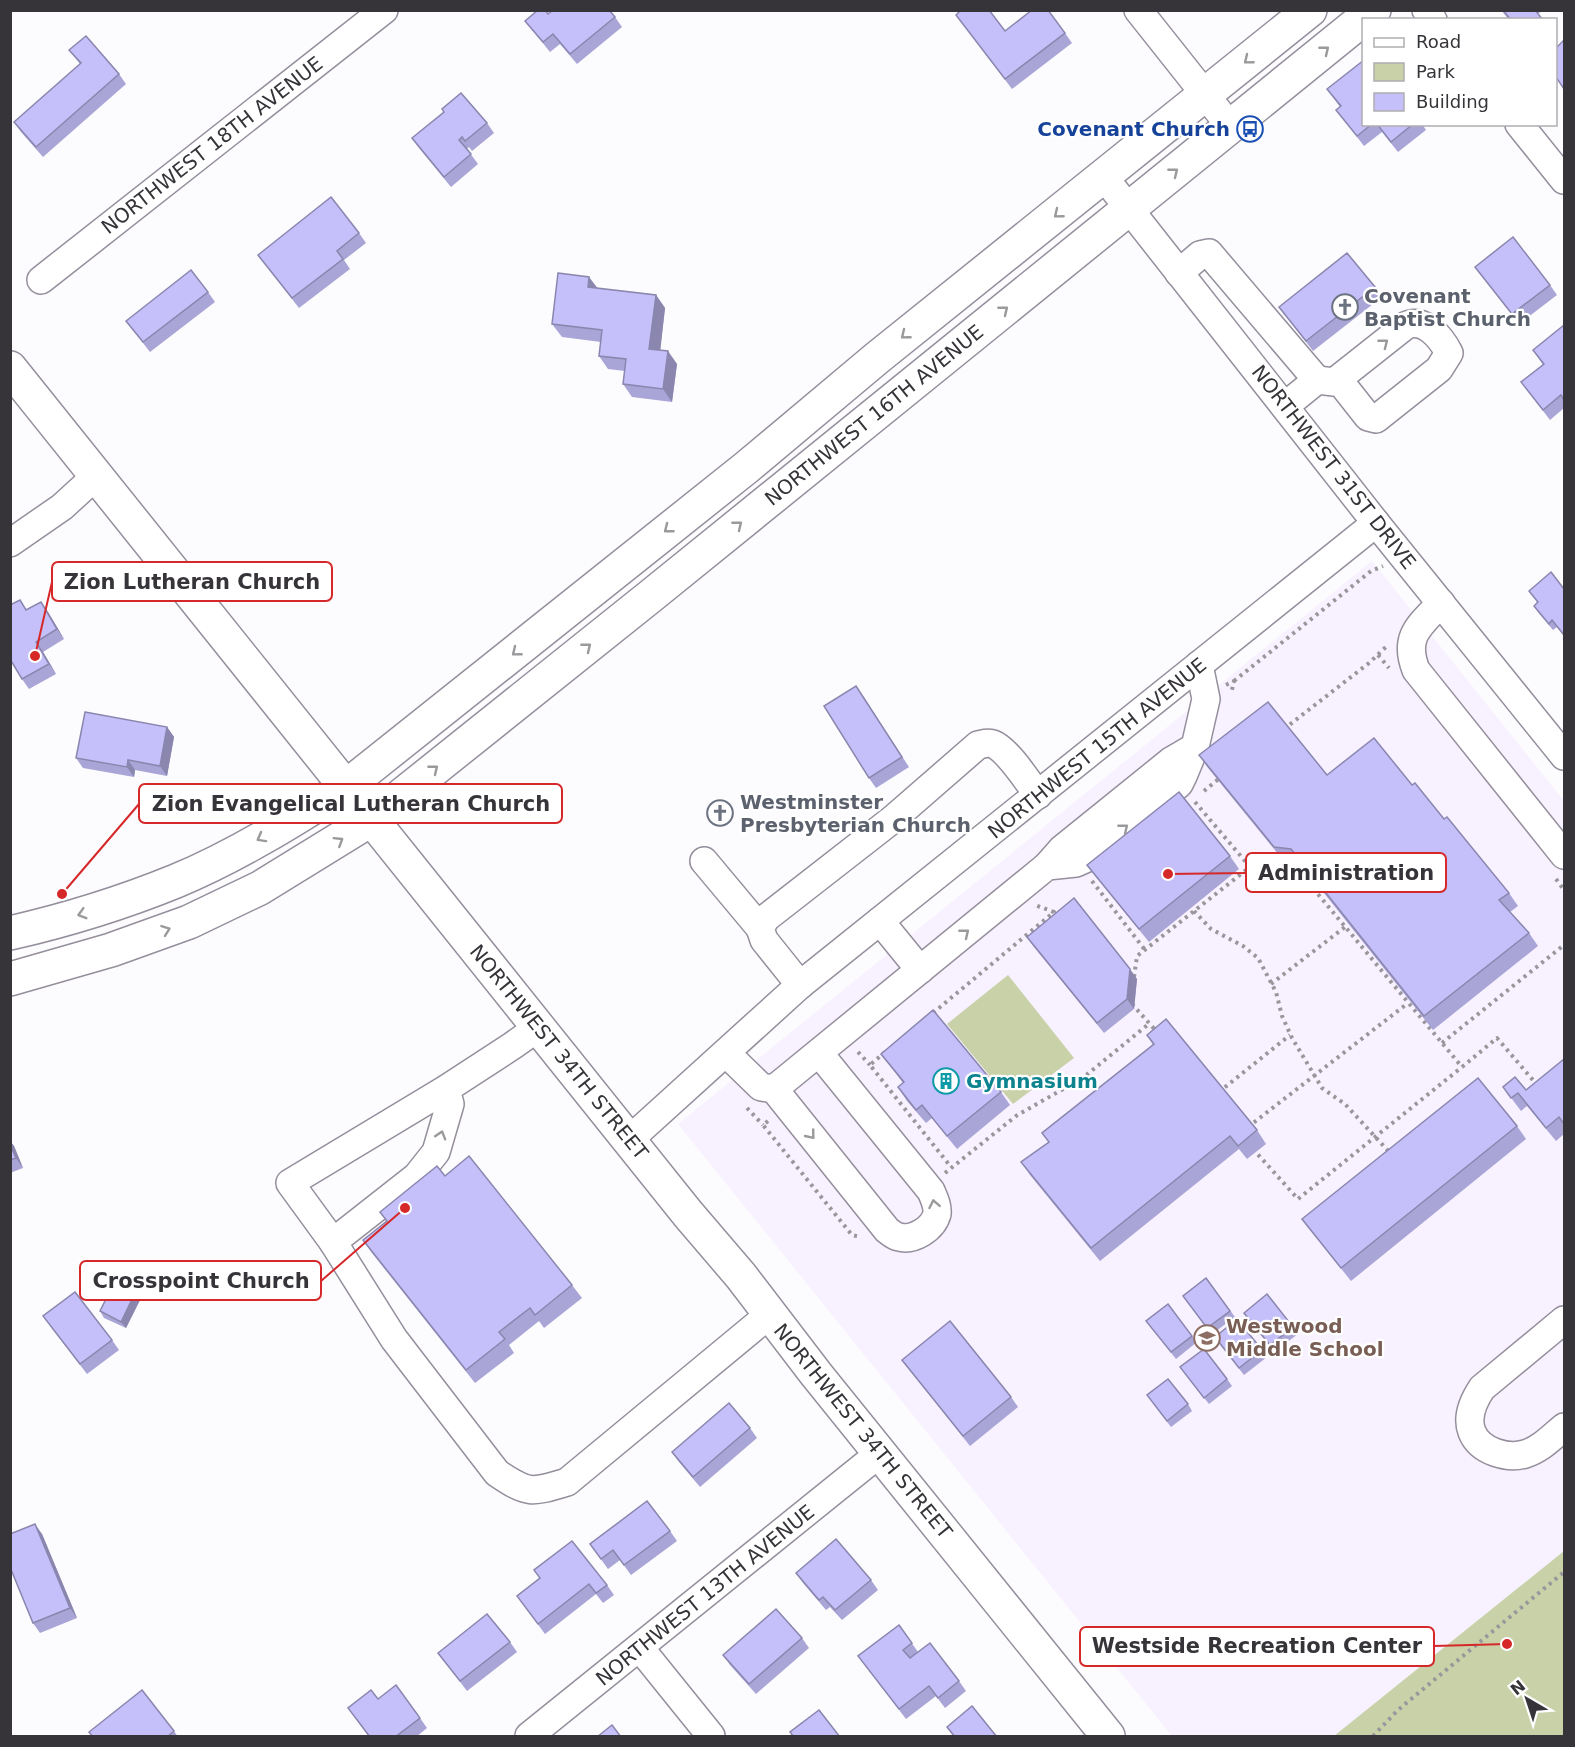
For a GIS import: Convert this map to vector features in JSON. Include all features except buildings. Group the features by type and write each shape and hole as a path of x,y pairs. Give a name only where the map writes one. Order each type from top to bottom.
{"main road":[{"name":"NORTHWEST 16TH AVENUE","path":"10,933 108,906 177,881 252,844 347,786 747,467 877,358 1310,10"},
{"name":"NORTHWEST 16TH AVENUE","path":"10,979 111,950 189,921 260,888 372,819 1362,20"},
{"name":"NORTHWEST 34TH STREET","path":"10,368 1108,1737"},
{"path":"747,467 773,496"}],"street":[{"name":"NORTHWEST 18TH AVENUE","path":"41,280 384,10"},
{"path":"1138,10 1230,126"},
{"path":"1521,126 1564,180"},
{"name":"NORTHWEST 31ST DRIVE","path":"1104,177 1376,523 1564,756"},
{"path":"1179,273 1200,255 1209,253 1327,380 1285,406"},
{"path":"10,543 62,507 97,475"},
{"name":"NORTHWEST 15TH AVENUE","path":"629,1140 800,985 1376,523"},
{"path":"1441,603 1413,636 1410,654 1416,670 1564,855"},
{"path":"774,1089 1047,866 1085,860 1179,784 1217,698 1199,665"},
{"path":"760,928 766,918 893,819 978,746 986,743 993,744 1005,753 1038,795"},
{"path":"704,861 760,928 764,940 800,985"},
{"path":"880,921 920,970"},
{"path":"539,1027 446,1089 290,1183 333,1242 394,1339 496,1473 519,1488 538,1491 567,1482 770,1314"},
{"path":"726,1053 761,1087 774,1089 887,1230 896,1237 906,1238 926,1230 937,1212 931,1191 819,1053"},
{"path":"333,1242 417,1176 436,1152 450,1104 446,1089"},
{"path":"1564,1320 1482,1388 1476,1396 1471,1418 1472,1433 1480,1443 1496,1453 1509,1456 1523,1455 1537,1449 1564,1427"},
{"name":"NORTHWEST 13TH AVENUE","path":"529,1737 880,1453"},
{"path":"640,1648 711,1737"}],"path":[{"path":"1217,698 1234,681 1371,571 1386,565"},
{"path":"1277,734 1369,663 1392,642"},
{"path":"1217,698 1234,681"},
{"path":"1208,777 1213,784"},
{"path":"1222,777 1193,800 1250,867"},
{"path":"1133,978 1137,956 1250,867 1297,869 1462,1067"},
{"path":"1086,874 1145,950"},
{"path":"925,1019 1054,912 1029,903 1035,897"},
{"path":"1194,911 1211,929 1244,946 1258,958 1271,984 1290,1035 1322,1088 1345,1104 1394,1157"},
{"path":"1271,984 1345,927"},
{"path":"1442,1043 1564,945"},
{"path":"1129,1001 1163,1040"},
{"path":"1241,1133 1408,1003"},
{"path":"945,1173 1016,1116 1084,1077 1150,1023"},
{"path":"1212,1098 1290,1035"},
{"path":"1252,1147 1298,1199 1497,1038 1540,1089"},
{"path":"889,1050 870,1065 951,1167"},
{"path":"740,1101 763,1125"},
{"path":"1373,1737 1398,1710 1564,1572"}],"shaded area":[{"name":"Westwood Middle School","path":"1372,561 1564,801 1564,1551 1334,1736 1172,1736 678,1124"}],"green space":[{"path":"1008,975 1074,1058 1013,1104 947,1024"},
{"path":"1564,1551 1564,1736 1334,1736"}],"place":[{"name":"Covenant Church","path":"1250,129"},
{"name":"Covenant Baptist Church","path":"1345,307"},
{"name":"Zion Lutheran Church","path":"35,656"},
{"name":"Westminster Presbyterian Church","path":"720,813"},
{"name":"Administration","path":"1168,874"},
{"name":"Zion Evangelical Lutheran Church","path":"62,894"},
{"name":"Gymnasium","path":"946,1081"},
{"name":"Crosspoint Church","path":"405,1208"},
{"name":"Westwood Middle School","path":"1207,1338"},
{"name":"Westside Recreation Center","path":"1507,1644"}]}
